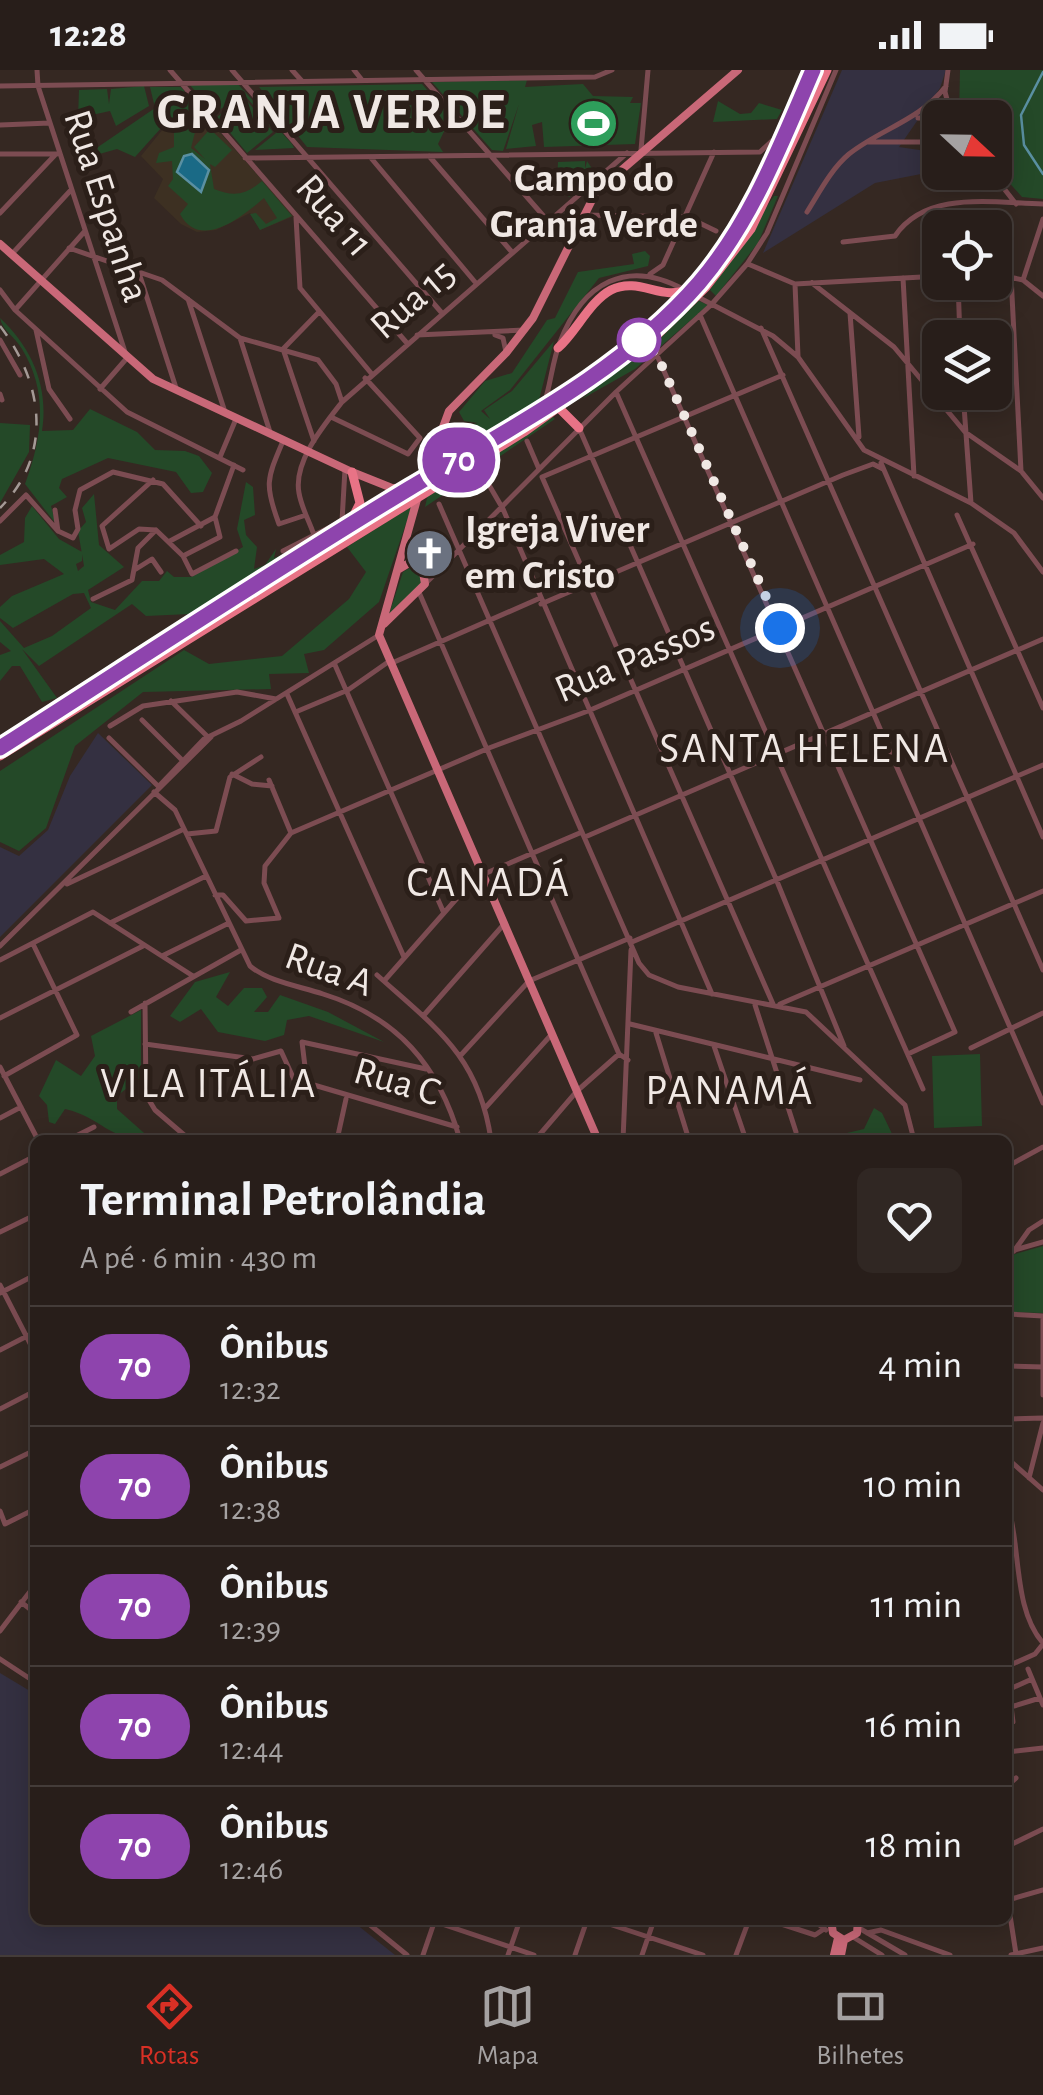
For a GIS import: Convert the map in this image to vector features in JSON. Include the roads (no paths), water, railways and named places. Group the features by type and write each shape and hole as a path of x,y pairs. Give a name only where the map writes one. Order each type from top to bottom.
{"highway":[{"path":"0,748 316,542 346,528 599,372 648,333 698,283 742,224 810,70"},
{"path":"0,756 559,408 654,338 728,260 759,212 827,70"},
{"path":"820,86 836,70"},
{"path":"558,348 615,288 642,284 671,294 698,283"},
{"path":"559,408 579,428"},
{"path":"346,528 360,503 348,470"}],"main road":[{"path":"596,1135 380,631 449,411 524,330 582,215 603,184 738,70"},
{"path":"0,244 127,358 178,394 392,488 410,488"},
{"path":"380,631 422,587 419,565 408,538"},
{"path":"398,569 419,565"},
{"path":"392,591 398,600 411,598"},
{"path":"833,1925 838,1935 838,1955"},
{"path":"838,1935 861,1927"}],"street":[{"name":"Rua Espanha","path":"38,70 38,86 57,154 127,358"},
{"path":"157,82 167,70"},
{"name":"Rua 11","path":"167,70 181,81 406,342"},
{"path":"232,70 441,312"},
{"path":"292,70 301,80"},
{"path":"354,70 362,80"},
{"path":"416,70 547,220"},
{"path":"476,70 477,78"},
{"path":"0,86 240,79 595,77 612,70"},
{"path":"641,150 648,70"},
{"path":"246,158 764,151 810,70"},
{"path":"628,1060 619,1054 441,640 422,587 579,428 700,315 747,264 767,233 836,70"},
{"path":"948,70 949,100"},
{"path":"806,212 842,160 915,118 946,86"},
{"path":"915,118 922,118"},
{"path":"0,124 50,123"},
{"path":"868,142 922,142"},
{"name":"Rua 15","path":"316,542 298,489 314,442 342,402 368,375 628,152"},
{"path":"650,274 662,264 687,217 714,152"},
{"path":"1,156 57,154"},
{"path":"0,213 57,154"},
{"path":"370,156 475,282"},
{"path":"429,156 511,251"},
{"path":"11,255 72,190"},
{"path":"1005,190 1016,204"},
{"path":"843,242 894,236 907,218 926,207 1043,204"},
{"path":"296,214 300,288 420,438 408,454 331,417"},
{"path":"582,215 687,217 716,231"},
{"path":"1023,280 1043,219"},
{"path":"15,310 85,232"},
{"path":"69,248 139,270 186,295 240,338 318,360 336,384 342,402"},
{"path":"754,253 761,266"},
{"path":"747,264 761,266 795,284 922,277"},
{"path":"139,270 178,394"},
{"path":"540,408 569,325 601,286 628,275 650,274 761,328 798,357 864,450 970,502 1030,548 1043,572"},
{"path":"1012,276 1043,296"},
{"path":"904,278 914,476"},
{"path":"824,282 826,296"},
{"path":"812,283 894,347 965,432 1021,471 1043,498"},
{"path":"795,284 798,357"},
{"path":"0,290 15,310 100,389 147,424 244,470"},
{"path":"186,295 226,414"},
{"path":"1012,296 1021,471"},
{"path":"283,350 320,312"},
{"path":"850,313 859,440"},
{"path":"700,315 1043,1102"},
{"path":"761,328 1043,970"},
{"path":"36,330 49,389 70,419"},
{"path":"414,335 524,330"},
{"path":"492,334 503,338 506,353"},
{"path":"240,338 271,435"},
{"path":"0,340 20,376"},
{"path":"894,347 905,345"},
{"path":"283,350 314,442"},
{"path":"656,353 955,1032 908,1054"},
{"path":"100,389 127,358"},
{"path":"529,479 591,457 784,374"},
{"path":"908,384 918,380"},
{"path":"616,392 686,543 923,1089"},
{"path":"964,410 970,502"},
{"path":"220,458 236,419"},
{"path":"579,428 776,879 845,1049"},
{"path":"283,441 266,480 278,524 306,515"},
{"path":"527,441 540,469"},
{"path":"880,461 1043,837"},
{"path":"297,712 348,690 391,661 489,618 637,564 872,464 883,469"},
{"path":"169,542 214,517 234,465"},
{"path":"283,551 316,542 342,522 346,514 341,486 348,470"},
{"path":"0,521 26,495 58,530 73,538 78,529 76,500 90,482 113,472 153,480 170,488 201,526"},
{"path":"482,473 502,509 712,994"},
{"path":"542,477 775,1005"},
{"path":"153,480 102,526 108,548 139,530 156,530 183,556 192,574 236,551"},
{"path":"438,504 648,975 755,1005 806,1012 905,1105 913,1135"},
{"path":"55,510 58,530"},
{"path":"957,514 1043,708"},
{"path":"183,556 220,538 214,517"},
{"path":"92,599 132,580 138,548 156,530"},
{"name":"Rua Passos","path":"291,833 489,748 588,712 973,544"},
{"path":"136,569 152,559 161,572"},
{"path":"419,565 450,562"},
{"path":"156,790 209,737 335,665 380,631"},
{"path":"384,981 443,911 483,872 634,816 1043,639"},
{"path":"335,665 443,911"},
{"path":"110,726 138,708 171,701 237,692 276,699"},
{"path":"287,694 404,957"},
{"path":"171,701 209,737"},
{"path":"142,720 182,760"},
{"path":"0,946 209,737"},
{"path":"109,738 175,810 242,950 131,1012"},
{"path":"60,887 185,831 218,828 232,774 261,758"},
{"path":"460,1056 529,980 679,921 1043,765"},
{"path":"216,895 223,895 246,921 279,918 264,883 265,866 291,833 270,783 252,784 232,774"},
{"path":"110,923 206,876"},
{"path":"775,1005 1043,890"},
{"path":"0,960 93,912 193,976"},
{"path":"162,956 229,923"},
{"path":"424,1015 505,923"},
{"path":"623,1135 631,940"},
{"path":"4,1076 76,1034 33,944"},
{"path":"0,1018 143,946"},
{"name":"Rua A","path":"242,950 259,973 364,1006 430,1070 458,1135"},
{"path":"377,975 424,1015 460,1056 478,1083 490,1135"},
{"path":"145,1003 146,1095 154,1110 184,1135"},
{"path":"755,1005 796,1132"},
{"path":"971,1048 1043,1013"},
{"path":"630,1024 860,1080"},
{"path":"656,1032 687,1135"},
{"path":"486,1106 552,1034"},
{"name":"Rua C","path":"430,1070 302,1040 307,1083 346,1098 456,1127"},
{"path":"144,1044 253,1059 282,1051 298,1086 307,1083"},
{"path":"714,1046 744,1135"},
{"path":"538,1135 619,1054"},
{"path":"0,1068 35,1135"},
{"path":"338,1135 346,1098"},
{"path":"0,1118 21,1108"},
{"path":"78,1135 94,1127"},
{"path":"1012,1164 1043,1147"},
{"path":"0,1174 30,1159"},
{"path":"0,1232 30,1217"},
{"path":"1012,1250 1043,1221"},
{"path":"1012,1251 1043,1242"},
{"path":"30,1277 1,1289 30,1342"},
{"path":"1012,1314 1043,1318 1043,1395"},
{"path":"0,1350 30,1334"},
{"path":"1012,1366 1042,1367"},
{"path":"0,1409 30,1394"},
{"path":"1012,1418 1043,1421 1031,1476"},
{"path":"0,1468 30,1453"},
{"path":"1012,1462 1043,1490"},
{"path":"1031,1476 1043,1473"},
{"path":"0,1511 6,1524 30,1512"},
{"path":"1012,1529 1025,1604 1042,1648 1012,1664"},
{"path":"0,1631 30,1591"},
{"path":"21,1602 30,1610"},
{"path":"0,1659 30,1679"},
{"path":"1013,1707 1042,1702 1028,1669"},
{"path":"1012,1684 1032,1678"},
{"path":"1012,1702 1013,1722"},
{"path":"1012,1752 1043,1748"},
{"path":"1012,1782 1016,1778"},
{"path":"1012,1844 1043,1829"},
{"path":"1012,1900 1043,1890"},
{"path":"370,1925 407,1955"},
{"path":"423,1955 432,1925"},
{"path":"445,1925 509,1951 534,1955"},
{"path":"509,1951 518,1925"},
{"path":"574,1955 585,1925"},
{"path":"613,1925 703,1955"},
{"path":"642,1955 652,1925"},
{"path":"736,1955 747,1925"},
{"path":"784,1925 815,1935 838,1935"},
{"path":"821,1925 882,1955"},
{"path":"1011,1925 1014,1955 1043,1948"},
{"path":"861,1927 905,1955"},
{"path":"861,1927 881,1930 950,1955"}],"water":[{"path":"192,154 209,170 201,192 177,172 184,156"}],"waterway":[{"path":"1043,72 1021,115 1024,145 1043,174"}],"railway":[{"path":"0,326 26,370 36,418 29,465 0,508"}],"place":[{"name":"Campo do Granja Verde","path":"594,124"},
{"name":"Igreja Viver em Cristo","path":"430,553"}],"district":[{"name":"GRANJA VERDE","path":"332,113"},
{"name":"SANTA HELENA","path":"805,749"},
{"name":"CANADÁ","path":"489,883"},
{"name":"VILA ITÁLIA","path":"209,1084"},
{"name":"PANAMÁ","path":"730,1091"}]}
